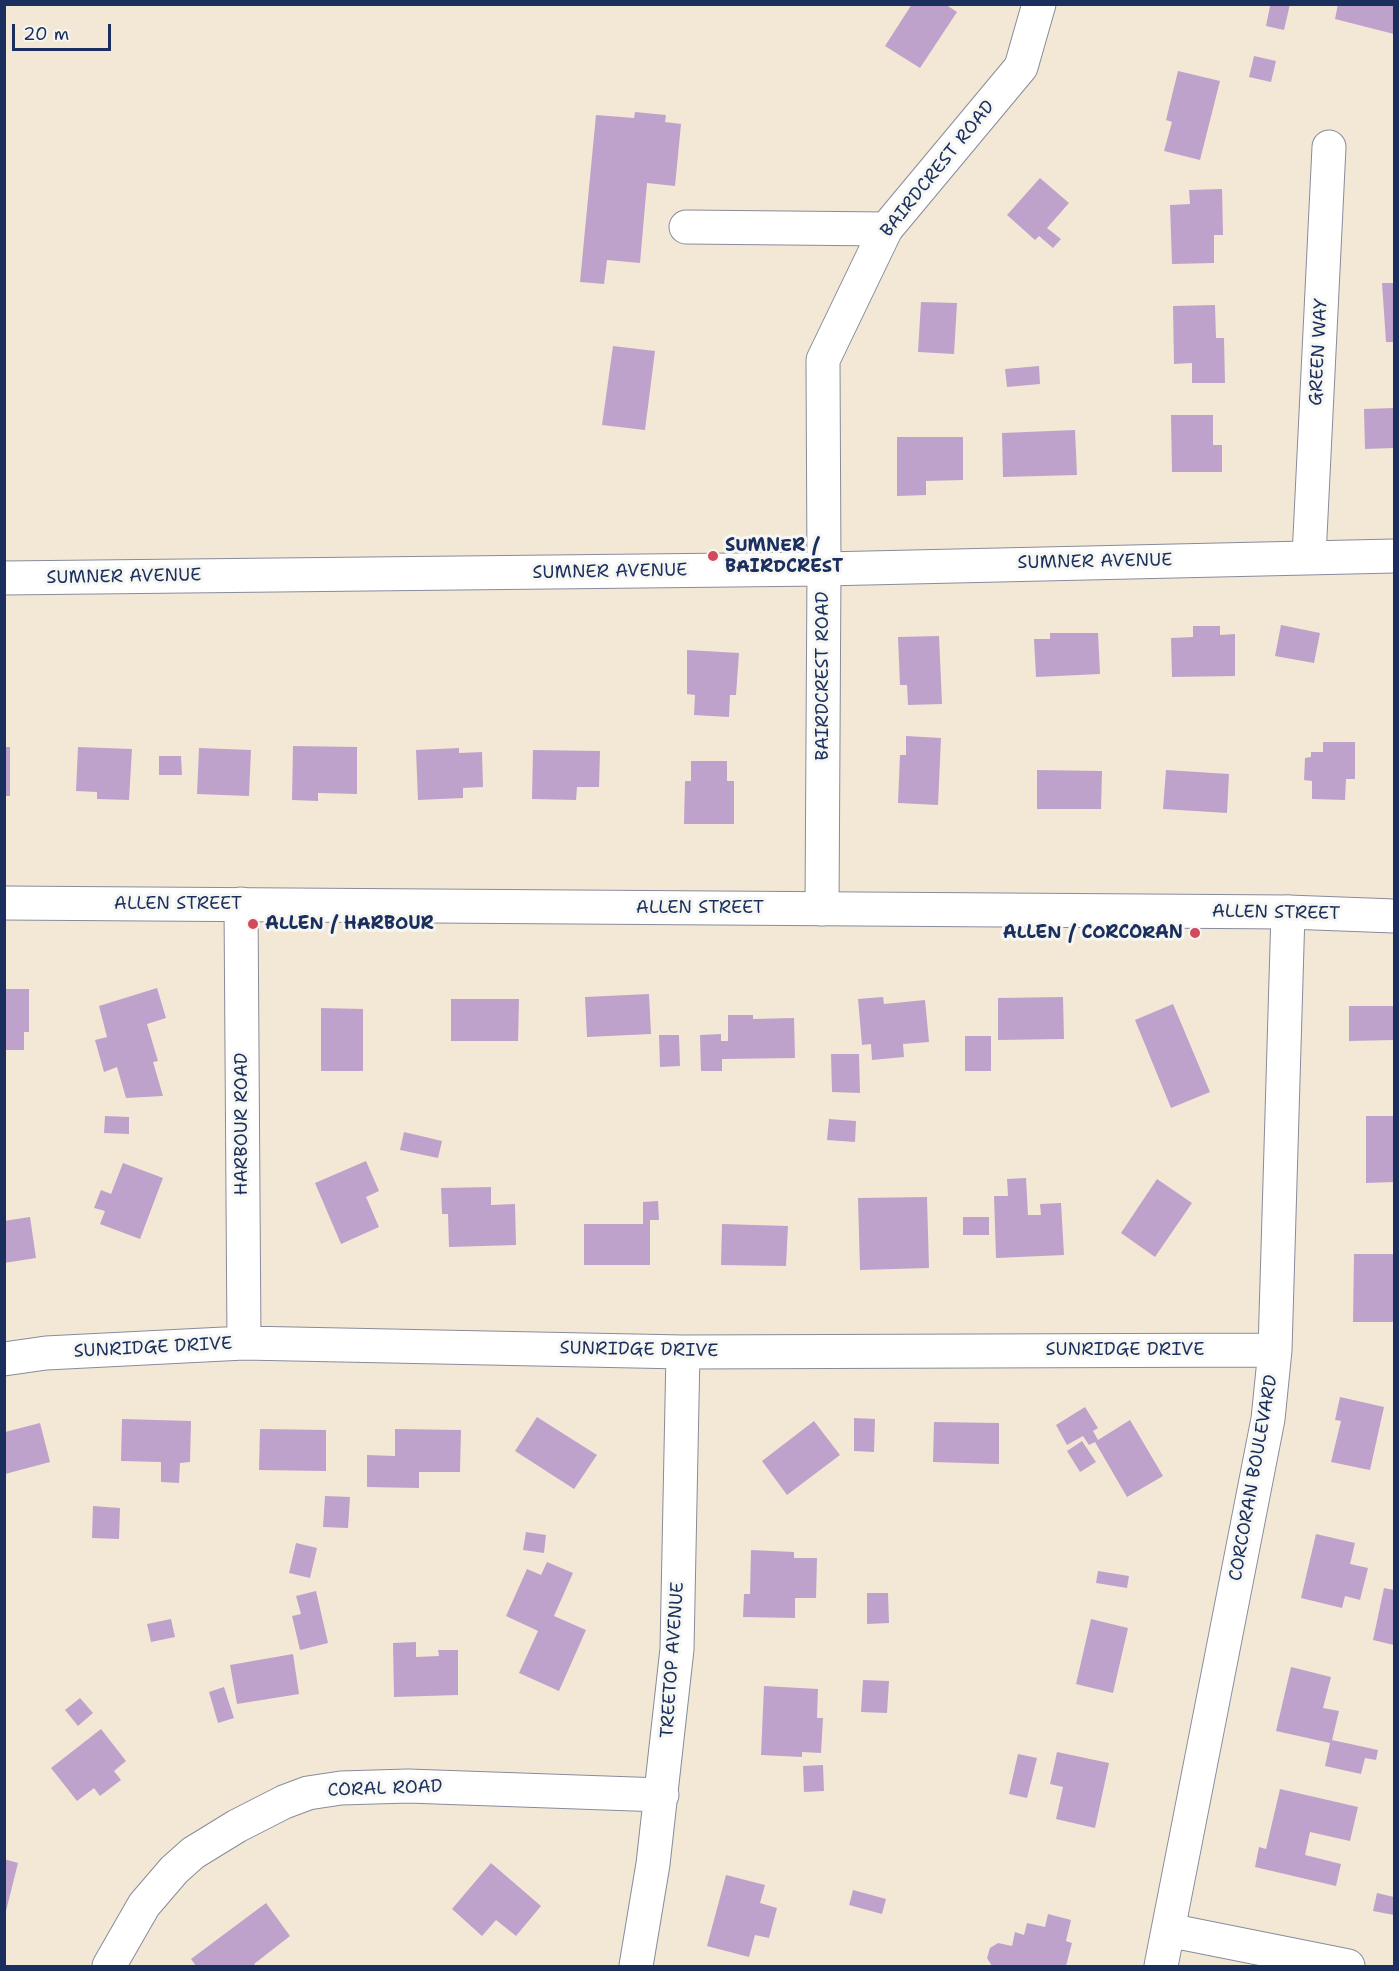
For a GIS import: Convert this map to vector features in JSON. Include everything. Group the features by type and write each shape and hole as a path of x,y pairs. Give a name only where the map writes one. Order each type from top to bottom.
{"street":[{"name":"BAIRDCREST ROAD","path":"822,909 823,360 886,229 1021,67 1039,4"},
{"name":"GREEN WAY","path":"1309,557 1329,147"},
{"path":"686,227 886,229"},
{"name":"SUMNER AVENUE","path":"4,578 824,569 1395,556"},
{"name":"ALLEN STREET","path":"4,903 1288,912 1395,916"},
{"name":"HARBOUR ROAD","path":"241,904 244,1343"},
{"name":"CORCORAN BOULEVARD","path":"1161,1966 1263,1446 1275,1350 1288,912"},
{"name":"SUNRIDGE DRIVE","path":"4,1359 46,1353 244,1343 683,1352 1275,1350"},
{"name":"TREETOP AVENUE","path":"636,1966 650,1887 662,1795 677,1649 683,1352"},
{"name":"CORAL ROAD","path":"109,1966 144,1905 158,1886 180,1864 214,1839 260,1813 308,1793 341,1788 408,1786 662,1795"},
{"path":"1168,1930 1348,1966"}],"building":[{"path":"912,4 945,4 957,12 920,68 885,46"},
{"path":"1266,4 1290,4 1284,30 1266,26 1270,6"},
{"path":"1338,4 1394,4 1394,34 1335,19"},
{"path":"1254,56 1276,61 1271,82 1249,77"},
{"path":"1178,71 1220,81 1200,160 1164,151 1172,122 1166,120"},
{"path":"635,112 666,115 665,122 681,124 675,186 647,183 640,263 607,260 604,284 580,282 596,115 634,118"},
{"path":"1040,178 1069,203 1047,228 1061,239 1053,248 1039,236 1035,240 1007,215"},
{"path":"1222,189 1223,235 1214,235 1214,263 1172,264 1170,205 1190,204 1189,190"},
{"path":"1382,283 1394,283 1394,342 1386,342"},
{"path":"921,302 957,303 954,354 918,352"},
{"path":"1215,305 1216,338 1224,338 1225,383 1192,383 1192,363 1174,364 1173,306"},
{"path":"613,346 655,351 645,430 602,425"},
{"path":"1039,366 1040,384 1007,387 1005,369"},
{"path":"1394,408 1394,448 1365,449 1364,409"},
{"path":"1171,415 1213,415 1213,445 1222,445 1222,472 1172,472"},
{"path":"1075,430 1077,475 1003,477 1002,433"},
{"path":"897,437 963,437 963,480 926,481 926,495 897,496"},
{"path":"1281,625 1320,633 1314,663 1275,656"},
{"path":"1193,626 1220,626 1220,635 1235,634 1235,676 1172,677 1171,638 1193,637"},
{"path":"1050,633 1098,633 1100,674 1036,677 1034,639 1050,639"},
{"path":"939,636 942,704 908,705 907,685 900,685 898,637"},
{"path":"687,650 739,653 736,695 730,695 729,717 694,715 695,695 687,694"},
{"path":"906,736 941,738 938,805 898,803 900,755 906,755"},
{"path":"1323,742 1355,742 1355,779 1346,779 1345,800 1312,799 1312,781 1304,780 1305,758 1311,757 1311,752 1323,752"},
{"path":"293,746 357,747 357,794 318,793 318,801 292,800"},
{"path":"4,747 10,747 10,796 4,796"},
{"path":"78,747 132,749 129,800 97,799 97,792 76,791"},
{"path":"199,748 251,750 249,796 197,794"},
{"path":"459,748 459,753 482,752 483,787 463,788 463,798 418,800 416,750"},
{"path":"533,750 600,751 599,787 577,787 576,800 532,799"},
{"path":"159,756 181,756 182,775 159,775"},
{"path":"691,761 727,761 727,781 734,781 734,824 684,824 685,781 691,781"},
{"path":"1037,770 1102,771 1101,809 1037,809"},
{"path":"1166,770 1229,774 1227,813 1163,809"},
{"path":"157,988 166,1018 147,1024 158,1061 153,1062 163,1096 126,1098 117,1067 104,1072 95,1040 107,1037 99,1006"},
{"path":"4,989 29,989 29,1032 24,1032 24,1050 4,1050"},
{"path":"649,994 651,1034 587,1037 585,997"},
{"path":"883,997 884,1004 925,1000 929,1042 903,1044 904,1057 872,1060 871,1044 862,1045 858,999"},
{"path":"1063,997 1064,1039 998,1040 998,998"},
{"path":"451,999 519,999 518,1041 451,1041"},
{"path":"1173,1004 1210,1092 1171,1108 1135,1020"},
{"path":"1349,1006 1394,1006 1394,1040 1349,1041"},
{"path":"321,1008 363,1009 363,1071 321,1071"},
{"path":"728,1015 753,1015 753,1019 794,1018 795,1058 722,1059 722,1071 701,1071 700,1035 721,1034 721,1041 728,1041"},
{"path":"659,1035 679,1035 680,1066 660,1067"},
{"path":"965,1036 991,1036 991,1071 965,1071"},
{"path":"831,1054 859,1054 860,1093 832,1092"},
{"path":"105,1116 129,1117 129,1134 104,1133"},
{"path":"1366,1116 1394,1116 1394,1182 1366,1183"},
{"path":"829,1119 856,1121 855,1142 827,1140"},
{"path":"404,1132 442,1141 438,1158 400,1150"},
{"path":"366,1161 379,1191 366,1197 379,1227 341,1244 315,1183"},
{"path":"123,1163 163,1178 140,1239 100,1224 105,1211 94,1208 101,1190 111,1194"},
{"path":"1026,1178 1028,1215 1041,1215 1040,1204 1061,1203 1064,1255 996,1258 994,1196 1008,1196 1007,1179"},
{"path":"1157,1179 1192,1203 1155,1257 1121,1233"},
{"path":"491,1187 491,1205 515,1204 516,1245 449,1247 448,1214 442,1214 441,1188"},
{"path":"927,1197 929,1268 860,1270 858,1198"},
{"path":"658,1201 659,1220 650,1220 650,1265 584,1265 584,1224 643,1224 643,1202"},
{"path":"30,1217 36,1258 4,1263 4,1221"},
{"path":"963,1217 989,1217 989,1235 963,1235"},
{"path":"722,1224 788,1226 786,1266 721,1265"},
{"path":"1354,1254 1394,1254 1394,1322 1353,1322"},
{"path":"1340,1397 1384,1407 1370,1470 1331,1462 1341,1421 1335,1420"},
{"path":"1085,1407 1098,1428 1093,1431 1098,1440 1130,1420 1163,1476 1127,1497 1095,1442 1089,1445 1083,1436 1067,1445 1056,1425"},
{"path":"537,1417 597,1455 574,1489 515,1451"},
{"path":"854,1418 875,1419 874,1452 854,1451"},
{"path":"122,1419 191,1421 190,1462 180,1463 179,1483 161,1482 161,1462 121,1461"},
{"path":"814,1421 840,1455 787,1495 762,1461"},
{"path":"934,1422 999,1423 999,1464 933,1462"},
{"path":"40,1423 50,1462 5,1474 5,1432"},
{"path":"260,1429 326,1430 326,1471 259,1470"},
{"path":"395,1429 461,1430 460,1472 419,1472 419,1488 367,1487 367,1455 395,1456"},
{"path":"1082,1441 1096,1462 1080,1472 1067,1451"},
{"path":"325,1496 350,1497 348,1528 323,1527"},
{"path":"93,1506 120,1508 119,1539 92,1538"},
{"path":"526,1532 546,1535 544,1553 523,1550"},
{"path":"1316,1534 1355,1543 1350,1564 1368,1568 1360,1600 1345,1596 1342,1608 1301,1598"},
{"path":"296,1543 317,1548 310,1578 289,1573"},
{"path":"751,1550 794,1552 794,1558 817,1558 816,1598 795,1598 795,1618 743,1617 744,1594 750,1594"},
{"path":"547,1562 573,1573 554,1616 586,1630 559,1691 519,1673 538,1631 506,1616 527,1569 541,1575"},
{"path":"1098,1571 1129,1576 1127,1588 1096,1583"},
{"path":"1384,1588 1394,1590 1394,1645 1373,1640"},
{"path":"316,1591 328,1643 300,1650 292,1616 301,1614 296,1596"},
{"path":"867,1593 888,1593 889,1623 867,1624"},
{"path":"171,1619 175,1637 151,1642 147,1624"},
{"path":"1091,1619 1128,1628 1113,1693 1076,1684"},
{"path":"416,1642 416,1657 439,1656 438,1650 458,1650 458,1695 394,1697 393,1643"},
{"path":"293,1654 299,1694 237,1704 230,1665"},
{"path":"1291,1667 1331,1677 1323,1708 1339,1711 1332,1740 1378,1750 1376,1760 1365,1758 1361,1774 1325,1766 1330,1743 1276,1731"},
{"path":"863,1680 889,1681 887,1713 861,1712"},
{"path":"764,1686 818,1689 817,1718 823,1718 821,1753 802,1752 802,1757 761,1755"},
{"path":"224,1687 234,1718 218,1723 209,1692"},
{"path":"80,1698 93,1713 78,1726 65,1710"},
{"path":"101,1729 126,1761 114,1771 121,1780 100,1796 94,1788 77,1801 51,1768"},
{"path":"1057,1752 1109,1763 1095,1828 1056,1819 1063,1787 1050,1784"},
{"path":"1018,1754 1037,1758 1027,1798 1009,1794"},
{"path":"823,1765 824,1791 804,1792 803,1766"},
{"path":"1280,1789 1358,1807 1350,1841 1310,1832 1305,1855 1341,1864 1336,1886 1255,1867 1259,1847 1266,1849"},
{"path":"4,1859 18,1863 5,1915 4,1915"},
{"path":"491,1863 541,1906 516,1936 496,1920 482,1936 452,1909"},
{"path":"726,1875 765,1885 760,1903 777,1908 769,1938 755,1935 749,1957 707,1946"},
{"path":"853,1890 886,1899 882,1914 849,1905"},
{"path":"1377,1893 1394,1897 1394,1915 1373,1911"},
{"path":"266,1903 290,1936 254,1964 256,1966 196,1966 191,1959"},
{"path":"1048,1914 1071,1920 1066,1941 1072,1943 1066,1966 992,1966 987,1958 990,1948 998,1943 1012,1946 1015,1932 1024,1935 1027,1923 1045,1927"}],"place":[{"name":"SUMNER / BAIRDCREST","path":"713,556"},
{"name":"ALLEN / HARBOUR","path":"253,924"},
{"name":"ALLEN / CORCORAN","path":"1195,933"}]}
